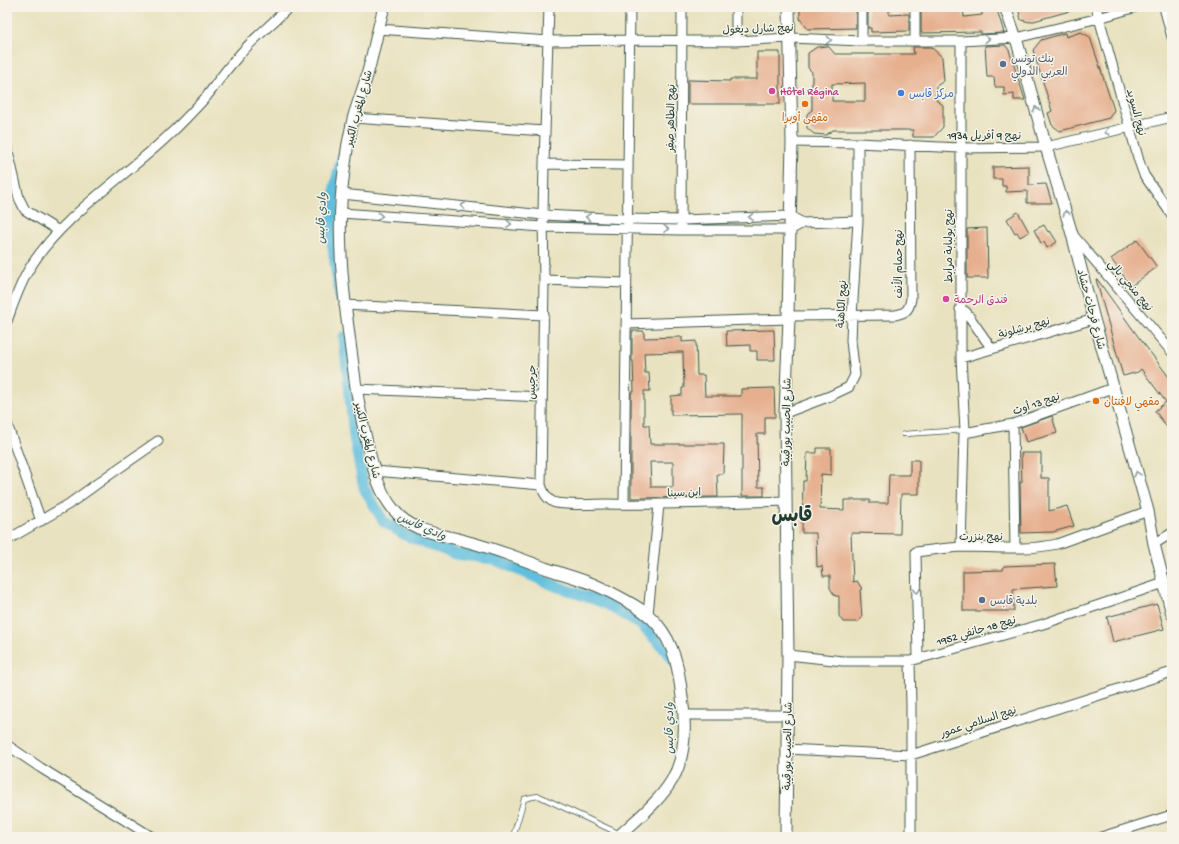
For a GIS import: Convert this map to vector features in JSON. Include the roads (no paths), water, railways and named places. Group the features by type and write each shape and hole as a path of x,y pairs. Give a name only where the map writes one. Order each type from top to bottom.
{"street":[{"path":"7,321 19,286 44,247 73,217 168,136 189,116 235,59 289,7"},
{"name":"شارع المغرب الكبير","path":"384,7 367,77 353,118 344,168 340,246 344,305 356,388 360,413 374,471 384,495 396,512 407,523 423,530 504,552 594,584 634,605 648,614 656,622 674,654 679,669 684,715 681,756 672,780 646,811 619,836"},
{"name":"جرجيس","path":"541,485 544,315 543,215 549,7"},
{"path":"624,504 630,7"},
{"name":"نهج الطاهر صفر","path":"681,230 682,7"},
{"path":"736,7 736,41"},
{"name":"شارع الحبيب بورقيبة","path":"786,837 788,655 785,413 789,318 792,142 789,7"},
{"path":"862,7 862,42"},
{"path":"915,7 915,41"},
{"name":"شارع فرحات حشاد","path":"1005,7 1016,38 1072,234 1094,319 1148,511 1154,544 1172,614"},
{"name":"نهج السويد","path":"1096,7 1130,127 1135,151 1144,175 1172,215"},
{"name":"نهج شارل ديغول","path":"378,28 548,41 736,41 790,38 862,42 961,41 1016,38 1099,18 1136,7"},
{"path":"1164,7 1172,37"},
{"name":"نهج بولبابة مرابط","path":"961,41 960,309 965,432 961,547"},
{"name":"نهج 9 أفريل 1934","path":"792,142 858,143 960,148 1046,147 1172,117"},
{"path":"353,118 545,131"},
{"name":"نهج الكاهنة","path":"785,413 850,387 855,375 851,341 858,221 858,143"},
{"name":"نهج حمام الأنف","path":"626,324 895,315 902,314 907,311 910,305 911,290 910,146"},
{"path":"7,147 19,198 25,210 59,231"},
{"path":"544,164 628,165"},
{"path":"342,194 543,215 681,220 790,216 803,223"},
{"path":"341,213 543,226 681,230 790,230 803,223 858,221"},
{"name":"نهج منجي بالي","path":"1072,234 1171,349"},
{"path":"544,280 626,283"},
{"path":"344,305 544,315"},
{"path":"960,309 966,312 992,349"},
{"name":"نهج برشلونة","path":"961,358 1094,319"},
{"path":"356,388 542,397"},
{"name":"نهج 13 أوت","path":"965,432 1013,424 1113,388"},
{"path":"7,424 40,520"},
{"path":"1013,424 1015,548"},
{"path":"7,540 69,504 158,441"},
{"path":"374,471 541,485"},
{"name":"ابن سينا","path":"541,485 544,495 553,501 561,503 658,505 786,501"},
{"path":"648,614 658,505"},
{"name":"نهج بنزرت","path":"911,837 911,706 914,660 916,552 961,547 1043,547 1057,544 1148,511"},
{"path":"1154,544 1172,533"},
{"name":"نهج 18 جانفي 1952","path":"788,655 843,662 914,660 1044,624 1164,583"},
{"name":"نهج السلامي عمور","path":"786,750 911,755 1172,672"},
{"path":"684,715 788,716"},
{"path":"7,746 152,837"},
{"path":"1101,837 1172,814"}],"lane":[{"path":"904,434 965,432"},
{"path":"513,837 524,800 532,796 539,796 619,836"}],"waterway":[{"name":"وادي قابس","path":"340,298 331,234 335,186 342,157"},
{"name":"وادي قابس","path":"344,337 354,437 364,488 384,522 407,536 455,554 493,559 553,585 605,603 641,625 661,645 676,665"}],"place":[{"name":"بنك تونس العربي الدولي","path":"1003,64"},
{"name":"Hôtel Régina","path":"772,91"},
{"name":"مركز قابس","path":"901,93"},
{"name":"مقهى أوبرا","path":"805,104"},
{"name":"فندق الرحمة","path":"946,299"},
{"name":"مقهي لافنتان","path":"1096,401"},
{"name":"بلدية قابس","path":"982,600"}],"district":[{"name":"قابس","path":"792,514"}]}
